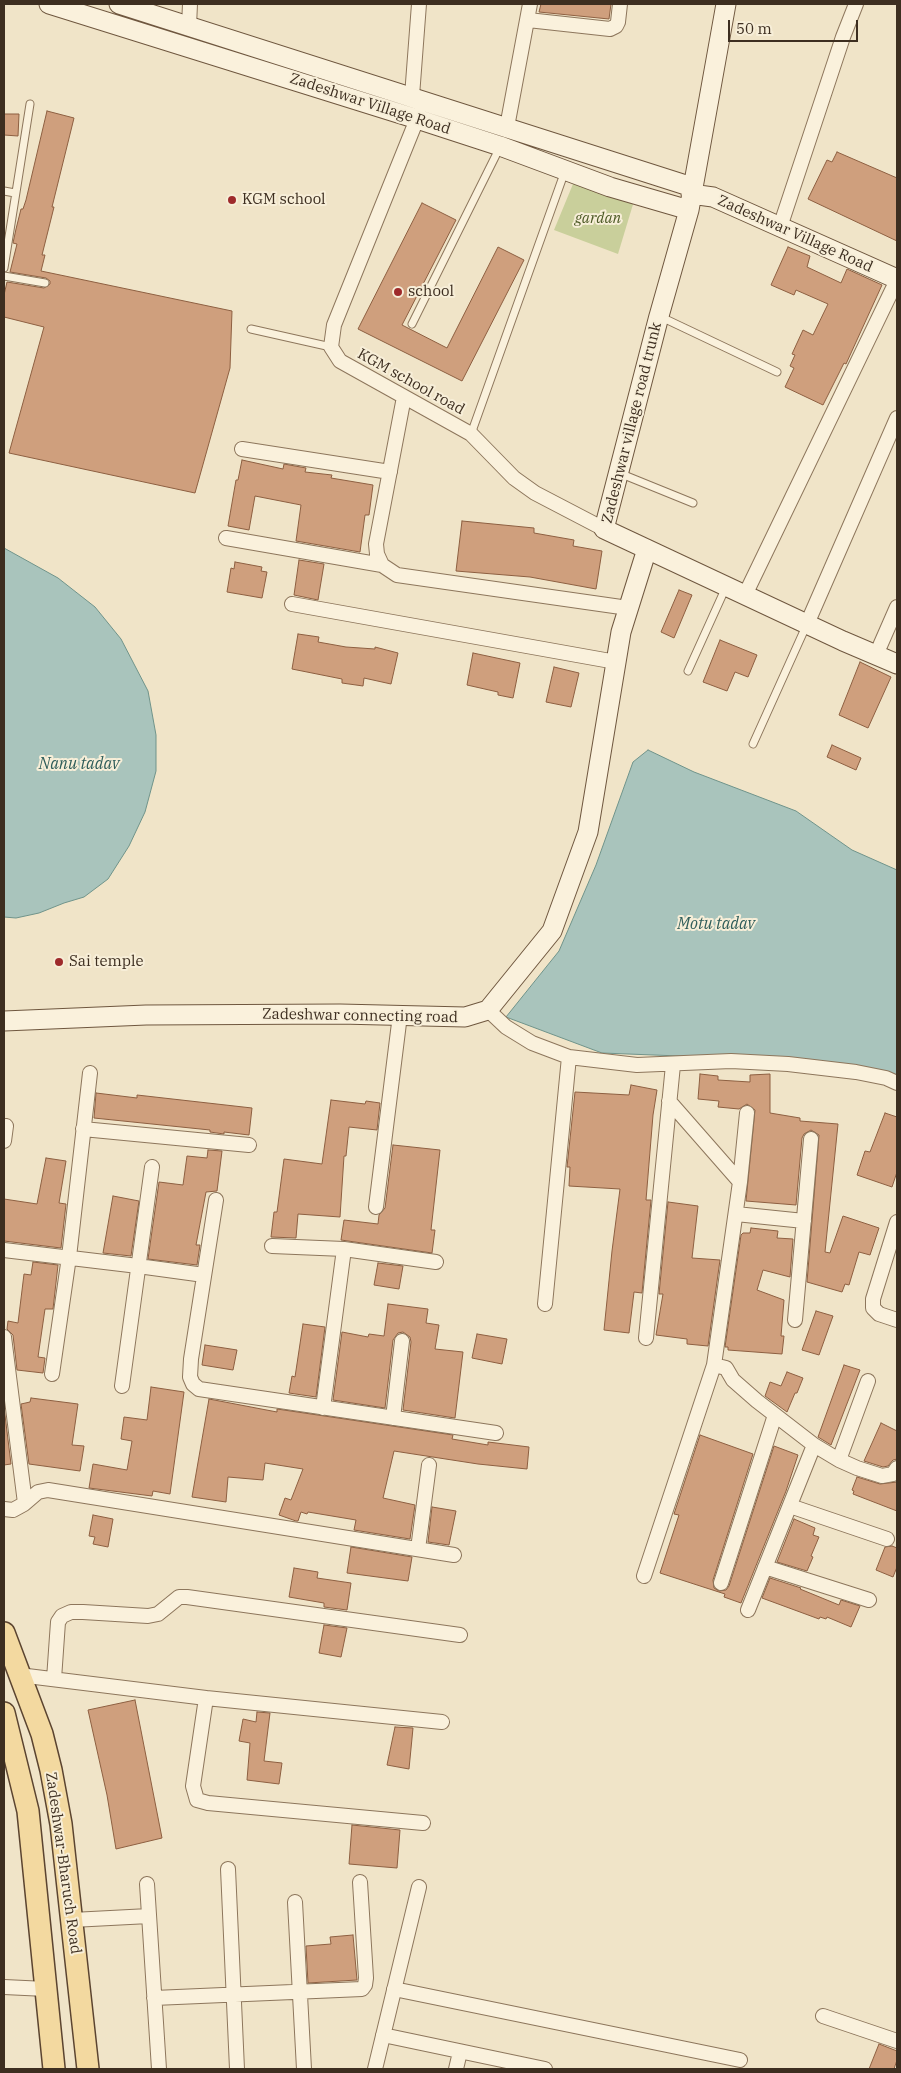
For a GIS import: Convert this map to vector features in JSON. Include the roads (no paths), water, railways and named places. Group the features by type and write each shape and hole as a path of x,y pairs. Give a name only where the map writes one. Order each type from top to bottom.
{"main road":[{"name":"Zadeshwar-Bharuch Road","path":"4,1633 42,1734 51,1770 61,1824 88,2069"},
{"name":"Zadeshwar-Bharuch Road","path":"4,1713 28,1811 54,2069"},
{"path":"37,1903 70,1911"}],"street":[{"name":"Zadeshwar Village Road","path":"49,4 500,146 610,187 691,197 713,197 897,280"},
{"path":"119,4 507,127 691,197 726,4"},
{"path":"189,26 190,4"},
{"path":"412,96 419,4"},
{"path":"507,127 530,4"},
{"path":"528,20 610,29 616,26 618,22 620,4"},
{"path":"780,227 843,37 856,4"},
{"path":"331,347 334,325 417,119"},
{"name":"Zadeshwar village road trunk","path":"691,197 604,529 806,624 897,664"},
{"path":"746,595 897,280"},
{"name":"KGM school road","path":"331,347 340,361 471,434 521,483 604,529"},
{"path":"382,565 377,554 376,544 404,397"},
{"path":"806,624 897,418"},
{"path":"242,450 390,472"},
{"path":"226,538 382,565 397,575 628,608"},
{"path":"647,549 620,632 588,832 552,932 488,1010 506,1027 532,1043 569,1057 637,1065 673,1065 731,1061 788,1064 856,1072 886,1078 897,1083"},
{"path":"292,604 616,662"},
{"path":"876,655 897,607"},
{"name":"Zadeshwar connecting road","path":"4,1021 146,1015 340,1014 465,1017 488,1010"},
{"path":"376,1207 400,1015"},
{"path":"545,1304 569,1057"},
{"path":"646,1338 673,1065"},
{"path":"52,1374 90,1073"},
{"path":"669,1101 740,1182"},
{"path":"644,1576 714,1365 736,1214 747,1113"},
{"path":"4,1142 6,1126"},
{"path":"83,1129 249,1145"},
{"path":"795,1320 811,1139"},
{"path":"122,1386 152,1167"},
{"path":"216,1200 191,1359 190,1377 193,1384 199,1389 496,1433"},
{"path":"736,1214 804,1221"},
{"path":"897,1222 873,1299 874,1308 879,1314 897,1320"},
{"path":"272,1246 344,1249 436,1262"},
{"path":"323,1408 344,1249"},
{"path":"4,1250 204,1275"},
{"path":"4,1337 25,1503"},
{"path":"393,1418 402,1341"},
{"path":"714,1365 726,1368 740,1387 814,1445 840,1460 856,1468 882,1476 893,1474 897,1468"},
{"path":"840,1460 868,1381"},
{"path":"720,1583 775,1415"},
{"path":"748,1610 814,1445"},
{"path":"418,1549 429,1465"},
{"path":"4,1510 13,1510 38,1492 48,1490 454,1555"},
{"path":"790,1506 887,1538"},
{"path":"765,1567 869,1600"},
{"path":"54,1679 58,1622 62,1616 72,1612 148,1616 158,1614 179,1597 460,1635"},
{"path":"19,1675 206,1698 442,1722"},
{"path":"206,1698 193,1786 197,1800 208,1803 423,1823"},
{"path":"228,1869 237,2069"},
{"path":"154,1998 362,1989 365,1985 360,1882"},
{"path":"148,1884 159,2069"},
{"path":"375,2069 419,1886"},
{"path":"295,1902 304,2069"},
{"path":"70,1911 149,1916"},
{"path":"4,1987 46,1989"},
{"path":"394,1989 740,2060"},
{"path":"823,2016 897,2041"},
{"path":"383,2036 545,2069"},
{"path":"456,2069 460,2052"}],"lane":[{"path":"4,268 30,104"},
{"path":"412,324 500,146"},
{"path":"471,434 565,171"},
{"path":"4,191 16,193"},
{"path":"4,276 46,283"},
{"path":"659,316 777,372"},
{"path":"251,329 331,347"},
{"path":"618,473 692,502"},
{"path":"688,671 726,586"},
{"path":"753,744 806,624"}],"water":[{"name":"Nanu tadav","path":"4,548 58,578 95,607 121,639 148,691 156,735 156,771 145,812 129,846 108,879 84,897 39,913 16,918 4,917"},
{"name":"Motu tadav","path":"648,750 694,772 796,811 852,850 897,870 897,1078 757,1059 602,1053 506,1017 559,951 596,865 633,762"}],"place":[{"name":"KGM school","path":"232,200"},
{"name":"school","path":"398,292"},
{"name":"Sai temple","path":"59,962"}],"park label":[{"name":"gardan","path":"598,219"}]}
